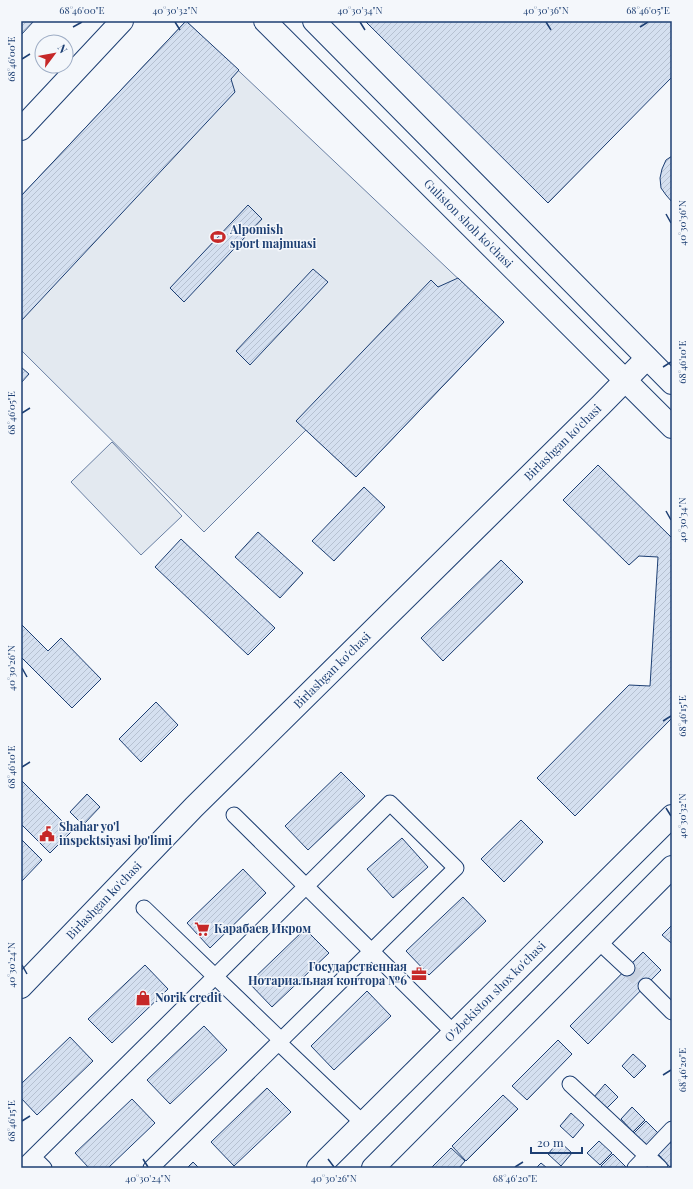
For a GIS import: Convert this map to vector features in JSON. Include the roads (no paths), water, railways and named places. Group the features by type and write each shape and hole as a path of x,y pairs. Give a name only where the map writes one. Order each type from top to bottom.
{"main road":[{"path":"21,129 122,21"},
{"name":"Guliston shoh ko'chasi","path":"265,21 672,427"},
{"path":"314,21 672,382"},
{"name":"Birlashgan ko'chasi","path":"21,987 194,807 647,358"},
{"name":"O'zbekiston shox ko'chasi","path":"318,1168 364,1124 672,816"},
{"path":"373,1168 672,867"}],"street":[{"path":"22,1168 390,803 456,868 151,1168"},
{"path":"234,815 454,1033"},
{"path":"144,908 215,976 364,1124"},
{"path":"598,941 627,968"},
{"path":"646,986 672,1012"},
{"path":"570,1084 660,1168"},
{"path":"635,1168 672,1129"},
{"path":"33,1157 44,1168"}],"tunnel":[{"path":"627,968 646,986"}],"place":[{"name":"Alpomish sport majmuasi","path":"218,237"},
{"name":"Shahar yo'l inspektsiyasi bo'limi","path":"47,834"},
{"name":"Карабаев Икром","path":"202,929"},
{"name":"Государственная Нотариальная контора №6","path":"419,974"},
{"name":"Norik credit","path":"143,998"}]}
